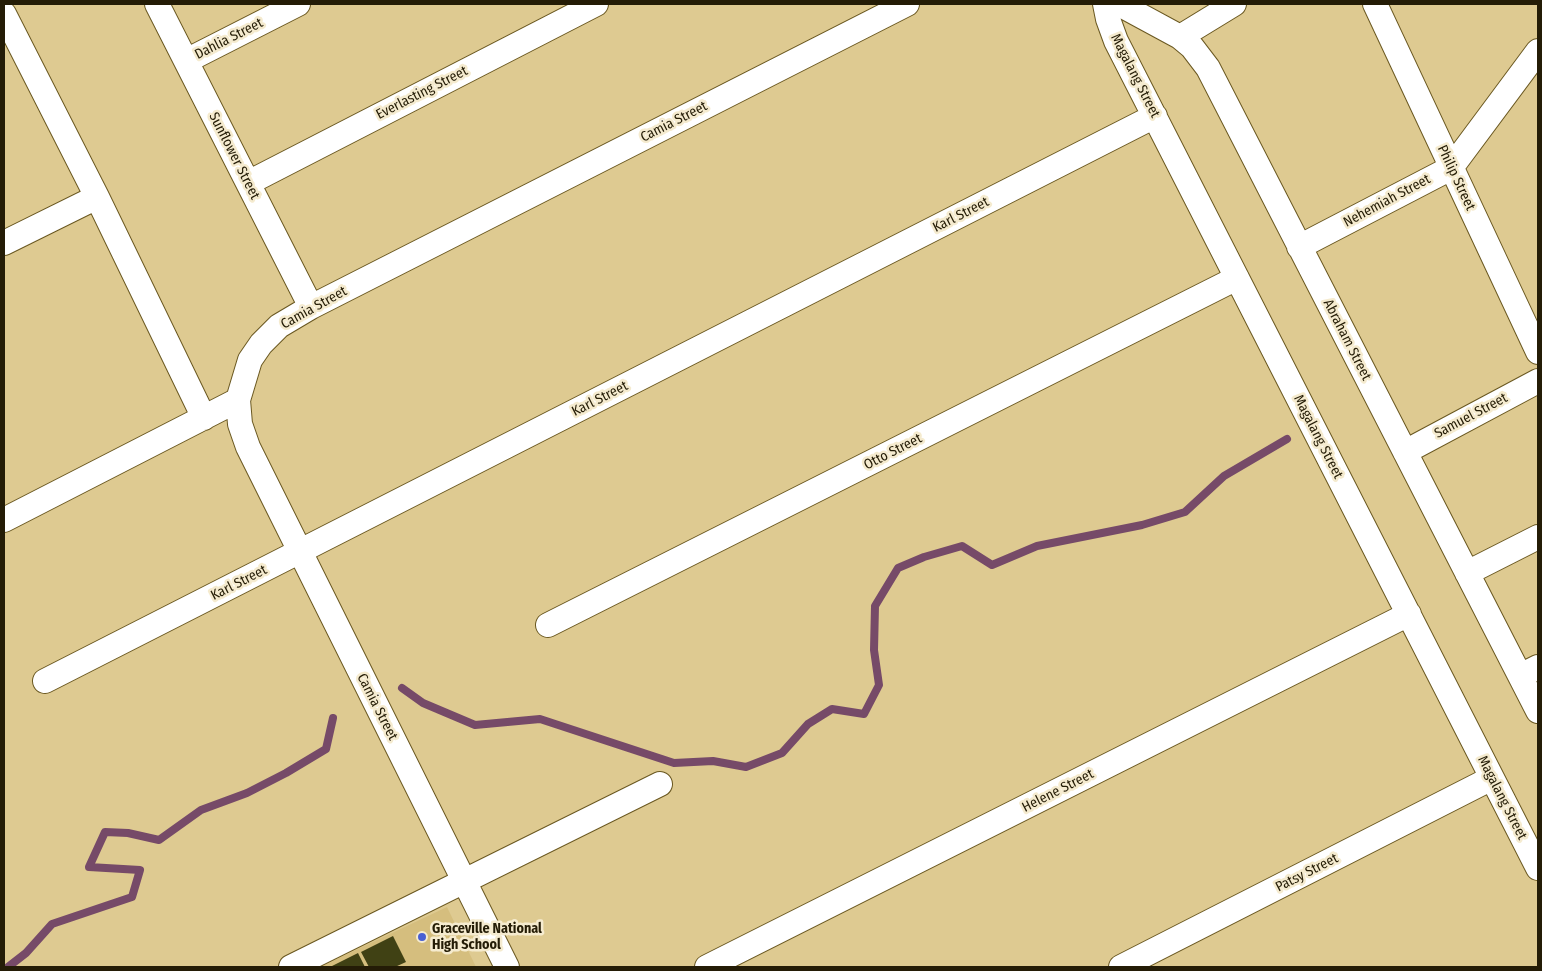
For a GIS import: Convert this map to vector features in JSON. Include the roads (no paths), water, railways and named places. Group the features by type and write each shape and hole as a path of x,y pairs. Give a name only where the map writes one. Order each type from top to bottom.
{"street":[{"name":"Sunflower Street","path":"157,4 311,308"},
{"name":"Dahlia Street","path":"186,61 298,4"},
{"name":"Everlasting Street","path":"248,183 596,4"},
{"name":"Camia Street","path":"507,967 299,553 248,447 240,424 238,400 246,369 261,344 279,326 311,308 907,4"},
{"name":"Magalang Street","path":"1105,4 1111,30 1538,868"},
{"name":"Abraham Street","path":"1119,4 1180,37 1192,47 1208,68 1468,573 1529,671 1538,711"},
{"path":"1180,37 1234,4"},
{"name":"Philip Street","path":"1374,4 1538,352"},
{"path":"4,14 12,52 97,197 204,418"},
{"name":"Nehemiah Street","path":"1299,247 1451,168 1538,51"},
{"name":"Karl Street","path":"45,681 1155,116"},
{"path":"4,243 97,197"},
{"name":"Otto Street","path":"548,625 1237,278"},
{"name":"Samuel Street","path":"1405,452 1538,381"},
{"path":"4,520 238,400"},
{"path":"1468,573 1538,537"},
{"name":"Helene Street","path":"707,967 1409,614"},
{"name":"Patsy Street","path":"1121,967 1492,778"},
{"path":"291,967 660,784"}],"waterway":[{"path":"402,688 423,703 475,725 540,719 674,763 713,761 746,767 782,753 808,724 832,709 864,714 879,685 874,650 875,606 898,568 924,557 962,546 992,565 1037,546 1142,525 1185,512 1224,476 1287,439"},
{"path":"8,967 26,953 52,924 132,897 140,870 89,867 105,832 128,833 159,840 201,810 247,793 286,773 326,749 333,718"}],"place":[{"name":"Graceville National High School","path":"422,937"}]}
